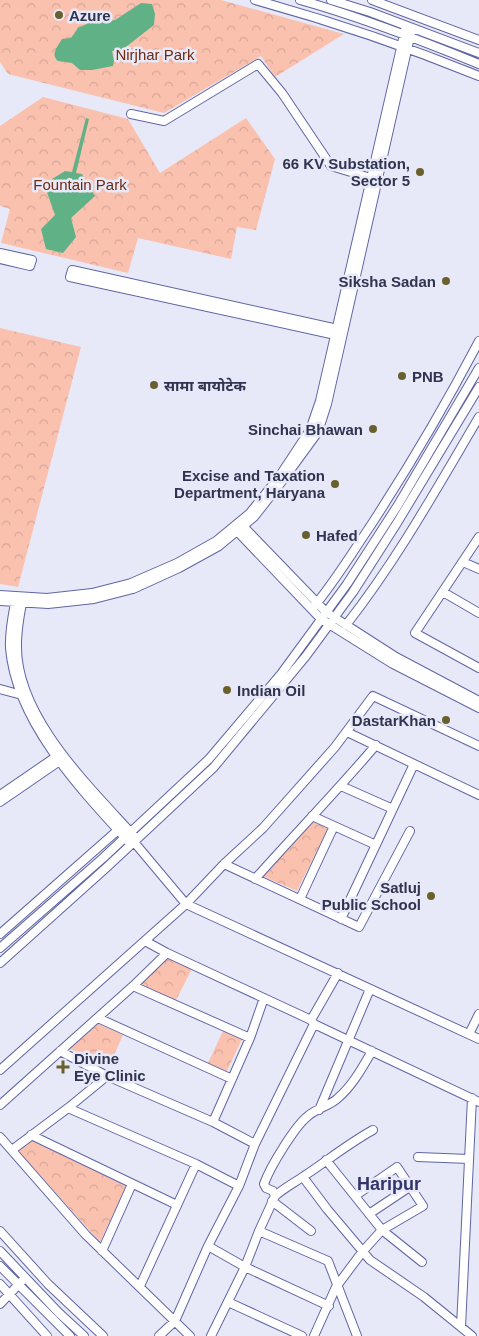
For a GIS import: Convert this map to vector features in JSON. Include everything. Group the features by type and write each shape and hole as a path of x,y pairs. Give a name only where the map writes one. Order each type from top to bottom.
{"street":[{"path":"255,0 315,17 479,74"},
{"path":"300,0 355,16 479,64"},
{"path":"331,0 479,53"},
{"path":"372,0 386,2 479,40"},
{"path":"0,601 92,593 131,583 216,542 238,527 318,432 327,404 340,333 409,27"},
{"path":"131,114 164,121 258,64 282,93 331,166 375,179"},
{"path":"3,256 23,261"},
{"path":"72,270 340,333 70,277 72,270"},
{"path":"315,606 386,501 448,398 479,341"},
{"path":"0,948 128,835 208,759 280,674 347,584 398,505 479,368"},
{"path":"0,963 214,767 306,656 353,592 397,523 478,389 470,385"},
{"path":"346,625 369,596 395,557 479,417"},
{"path":"238,527 324,615 393,664 479,708"},
{"path":"479,537 416,633 479,668"},
{"path":"462,562 479,569"},
{"path":"443,592 479,613"},
{"path":"0,595 19,599"},
{"path":"19,599 10,645 12,665 20,694 30,717 118,830 128,835"},
{"path":"19,599 18,664 28,698 61,757 186,904 479,1039"},
{"path":"332,621 346,625 396,657 479,701"},
{"path":"0,689 28,698"},
{"path":"0,1070 186,904 224,864 263,828 347,732 373,696 479,746"},
{"path":"347,732 479,795"},
{"path":"255,878 341,786 376,745"},
{"path":"0,795 61,757"},
{"path":"0,802 61,757"},
{"path":"342,919 414,764"},
{"path":"341,786 392,809"},
{"path":"312,816 376,845"},
{"path":"300,899 334,826"},
{"path":"0,934 118,830"},
{"path":"224,864 359,927 410,832"},
{"path":"145,941 476,1100 469,1160 461,1327"},
{"path":"0,1105 98,1018 167,953"},
{"path":"159,1336 174,1322 208,1246 239,1186 255,1144 312,1022 338,973"},
{"path":"133,986 250,1038"},
{"path":"319,1110 370,989"},
{"path":"213,1122 250,1038 264,998"},
{"path":"469,1034 479,1014"},
{"path":"98,1018 232,1080"},
{"path":"60,1051 107,1076 213,1122 255,1144"},
{"path":"311,1230 274,1199 273,1191 266,1188 264,1184 268,1173 297,1128 308,1116 337,1099 354,1082 372,1051"},
{"path":"12,1150 107,1076"},
{"path":"68,1108 196,1164 239,1186"},
{"path":"214,1335 245,1267 258,1231 274,1199 291,1183 373,1130"},
{"path":"30,1135 177,1205"},
{"path":"0,1137 86,1235 190,1336"},
{"path":"418,1157 469,1160"},
{"path":"326,1160 382,1230 422,1262"},
{"path":"140,1286 196,1164"},
{"path":"314,1336 336,1287 363,1251 382,1230 423,1206 398,1167 355,1196"},
{"path":"303,1177 370,1260 424,1297 472,1336"},
{"path":"102,1251 132,1184"},
{"path":"369,1214 411,1186"},
{"path":"0,1231 48,1284 103,1336"},
{"path":"258,1231 328,1261 336,1287 356,1335"},
{"path":"208,1246 245,1267 329,1306"},
{"path":"0,1251 84,1336"},
{"path":"0,1266 70,1336"},
{"path":"0,1304 26,1278"},
{"path":"0,1284 45,1335"},
{"path":"228,1302 302,1336"}],"green space":[{"name":"Nirjhar Park","path":"0,0 221,0 344,34 275,77 261,56 164,113 8,74 0,62"},
{"name":"Fountain Park","path":"43,97 128,119 160,173 246,118 275,159 256,230 237,227 231,259 138,238 128,273 1,243 10,209 0,206 0,126"},
{"path":"0,328 81,347 18,587 0,584"},
{"path":"313,822 328,828 297,891 262,876"},
{"path":"171,956 193,967 176,1000 140,984"},
{"path":"97,1023 123,1035 109,1066 68,1048"},
{"path":"223,1031 242,1039 227,1071 208,1063"},
{"path":"31,1140 126,1186 100,1242 18,1151"}],"shaded area":[{"path":"141,3 152,4 155,14 154,25 122,50 112,51 113,66 80,70 72,63 58,61 55,53 62,39 71,38 78,28 95,20 104,22 115,20"},
{"path":"86,118 89,119 76,173 82,174 95,196 71,218 76,237 63,253 46,249 41,229 55,215 44,184 65,171 72,172"}],"place":[{"name":"Azure","path":"59,15"},
{"name":"66 KV Substation, Sector 5","path":"420,172"},
{"name":"Siksha Sadan","path":"446,281"},
{"name":"PNB","path":"402,376"},
{"name":"सामा बायोटेक","path":"154,385"},
{"name":"Sinchai Bhawan","path":"373,429"},
{"name":"Excise and Taxation Department, Haryana","path":"335,484"},
{"name":"Hafed","path":"306,535"},
{"name":"Indian Oil","path":"227,690"},
{"name":"DastarKhan","path":"446,720"},
{"name":"Satluj Public School","path":"431,896"},
{"name":"Divine Eye Clinic","path":"63,1067"}],"district":[{"name":"Haripur","path":"389,1184"}]}
